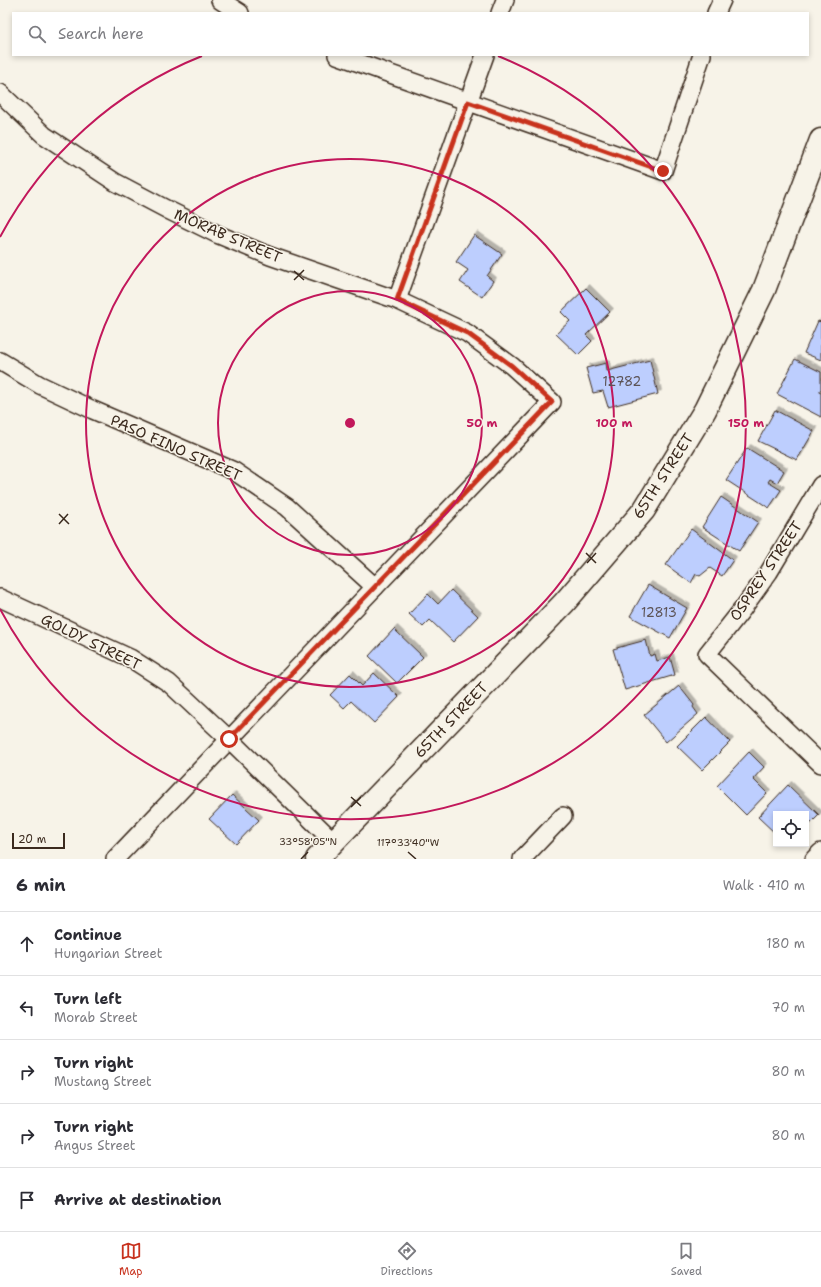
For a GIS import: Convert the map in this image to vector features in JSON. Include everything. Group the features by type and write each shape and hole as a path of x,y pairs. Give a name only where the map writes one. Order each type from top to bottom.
{"street":[{"path":"220,0 238,12"},
{"path":"500,12 505,0"},
{"path":"716,12 722,0"},
{"path":"340,56 663,171 702,56"},
{"path":"397,300 485,56"},
{"name":"MORAB STREET","path":"0,93 44,135 116,182 219,235 270,256 397,300 467,333 512,366 552,402 374,587"},
{"name":"65TH STREET","path":"318,859 564,603 644,510 706,410 764,290 821,140"},
{"name":"PASO FINO STREET","path":"0,361 40,385 80,404 234,471 287,507 374,587"},
{"name":"OSPREY STREET","path":"821,485 769,572 708,654 821,764"},
{"path":"115,859 374,587"},
{"name":"GOLDY STREET","path":"0,598 130,658 169,683 229,739 334,842"},
{"path":"522,859 563,816"},
{"path":"814,859 821,852"}],"building":[{"path":"474,235 502,254 487,276 493,281 482,297 460,282 468,270 456,262"},
{"path":"586,288 610,312 586,335 592,341 578,355 556,334 570,321 561,312"},
{"path":"818,321 821,322 821,360 804,353"},
{"path":"795,359 821,372 821,389 819,392 821,393 821,417 777,394"},
{"path":"650,360 658,394 608,407 603,391 593,393 586,368 606,363 607,371"},
{"path":"775,410 814,431 797,460 758,441"},
{"path":"747,448 784,471 777,483 770,479 768,482 781,490 769,508 726,480"},
{"path":"721,497 758,522 739,551 702,527"},
{"path":"691,529 733,560 722,576 710,568 700,576 696,574 691,583 666,565"},
{"path":"648,585 687,608 670,638 630,616"},
{"path":"451,590 478,616 453,642 430,620 423,627 409,614 428,594 438,604"},
{"path":"394,629 423,657 397,683 369,656"},
{"path":"646,640 650,656 655,654 657,661 670,657 675,675 625,690 613,649"},
{"path":"374,673 399,697 374,723 351,701 344,708 330,695 350,674 362,686"},
{"path":"679,686 694,705 693,707 698,714 666,742 644,715"},
{"path":"706,717 730,742 702,770 677,746"},
{"path":"749,752 764,767 753,779 767,793 746,815 717,786"},
{"path":"788,785 819,815 809,825 809,811 773,811 773,831 758,817"},
{"path":"232,795 259,820 236,844 209,819"}],"route":[{"path":"229,739 552,402 512,366 467,333 397,300 468,102 663,171"}]}
